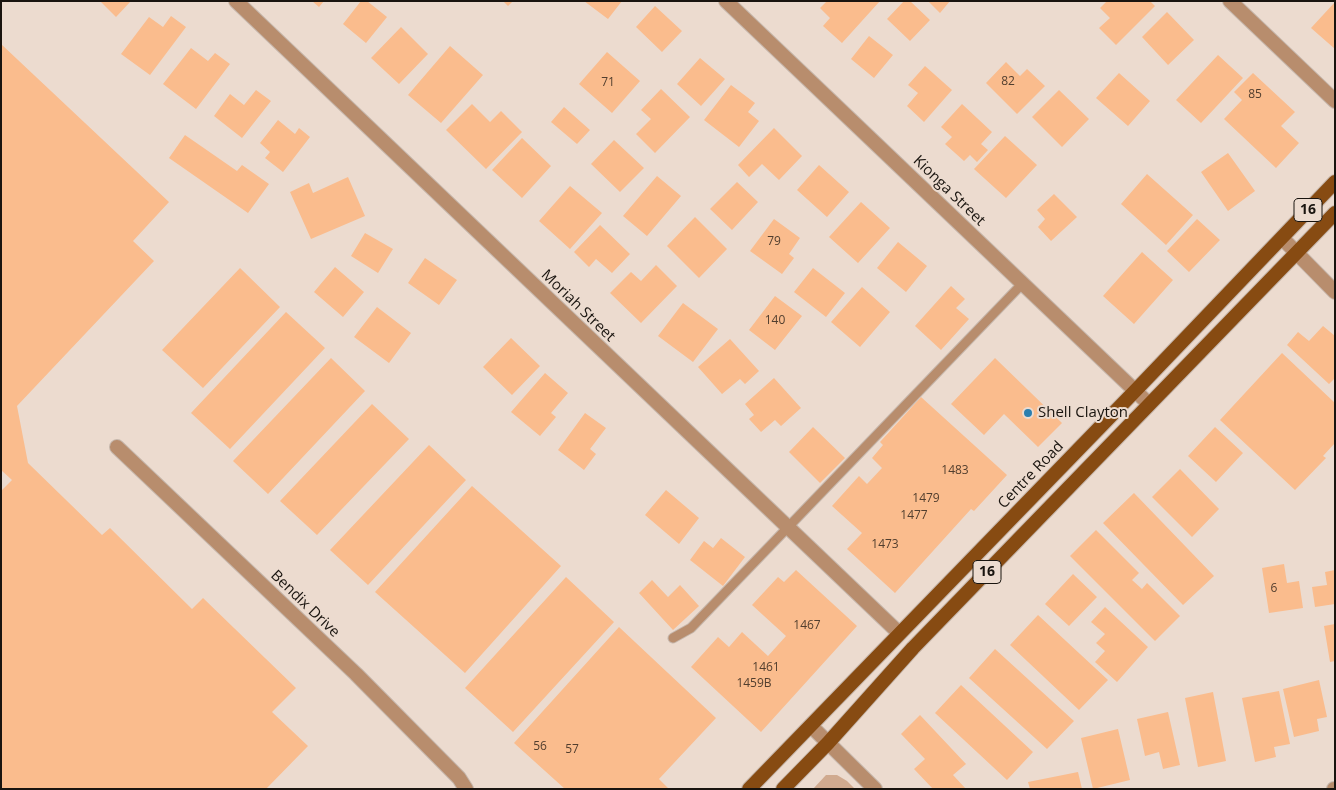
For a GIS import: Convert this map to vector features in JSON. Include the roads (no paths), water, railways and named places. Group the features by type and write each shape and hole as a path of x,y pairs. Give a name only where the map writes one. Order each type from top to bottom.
{"main road":[{"name":"Centre Road","path":"749,789 1335,182"},
{"name":"16","path":"783,789 828,743 913,648 1335,212"}],"street":[{"name":"Moriah Street","path":"236,1 899,633"},
{"name":"Kionga Street","path":"726,1 1149,404"},
{"path":"1230,1 1335,101"},
{"path":"1282,238 1335,292"},
{"name":"Bendix Drive","path":"117,447 356,674 460,778 466,789"},
{"path":"811,726 875,789"}],"lane":[{"path":"673,638 691,628 1022,283"}],"place":[{"name":"Shell Clayton","path":"1028,413"}]}
